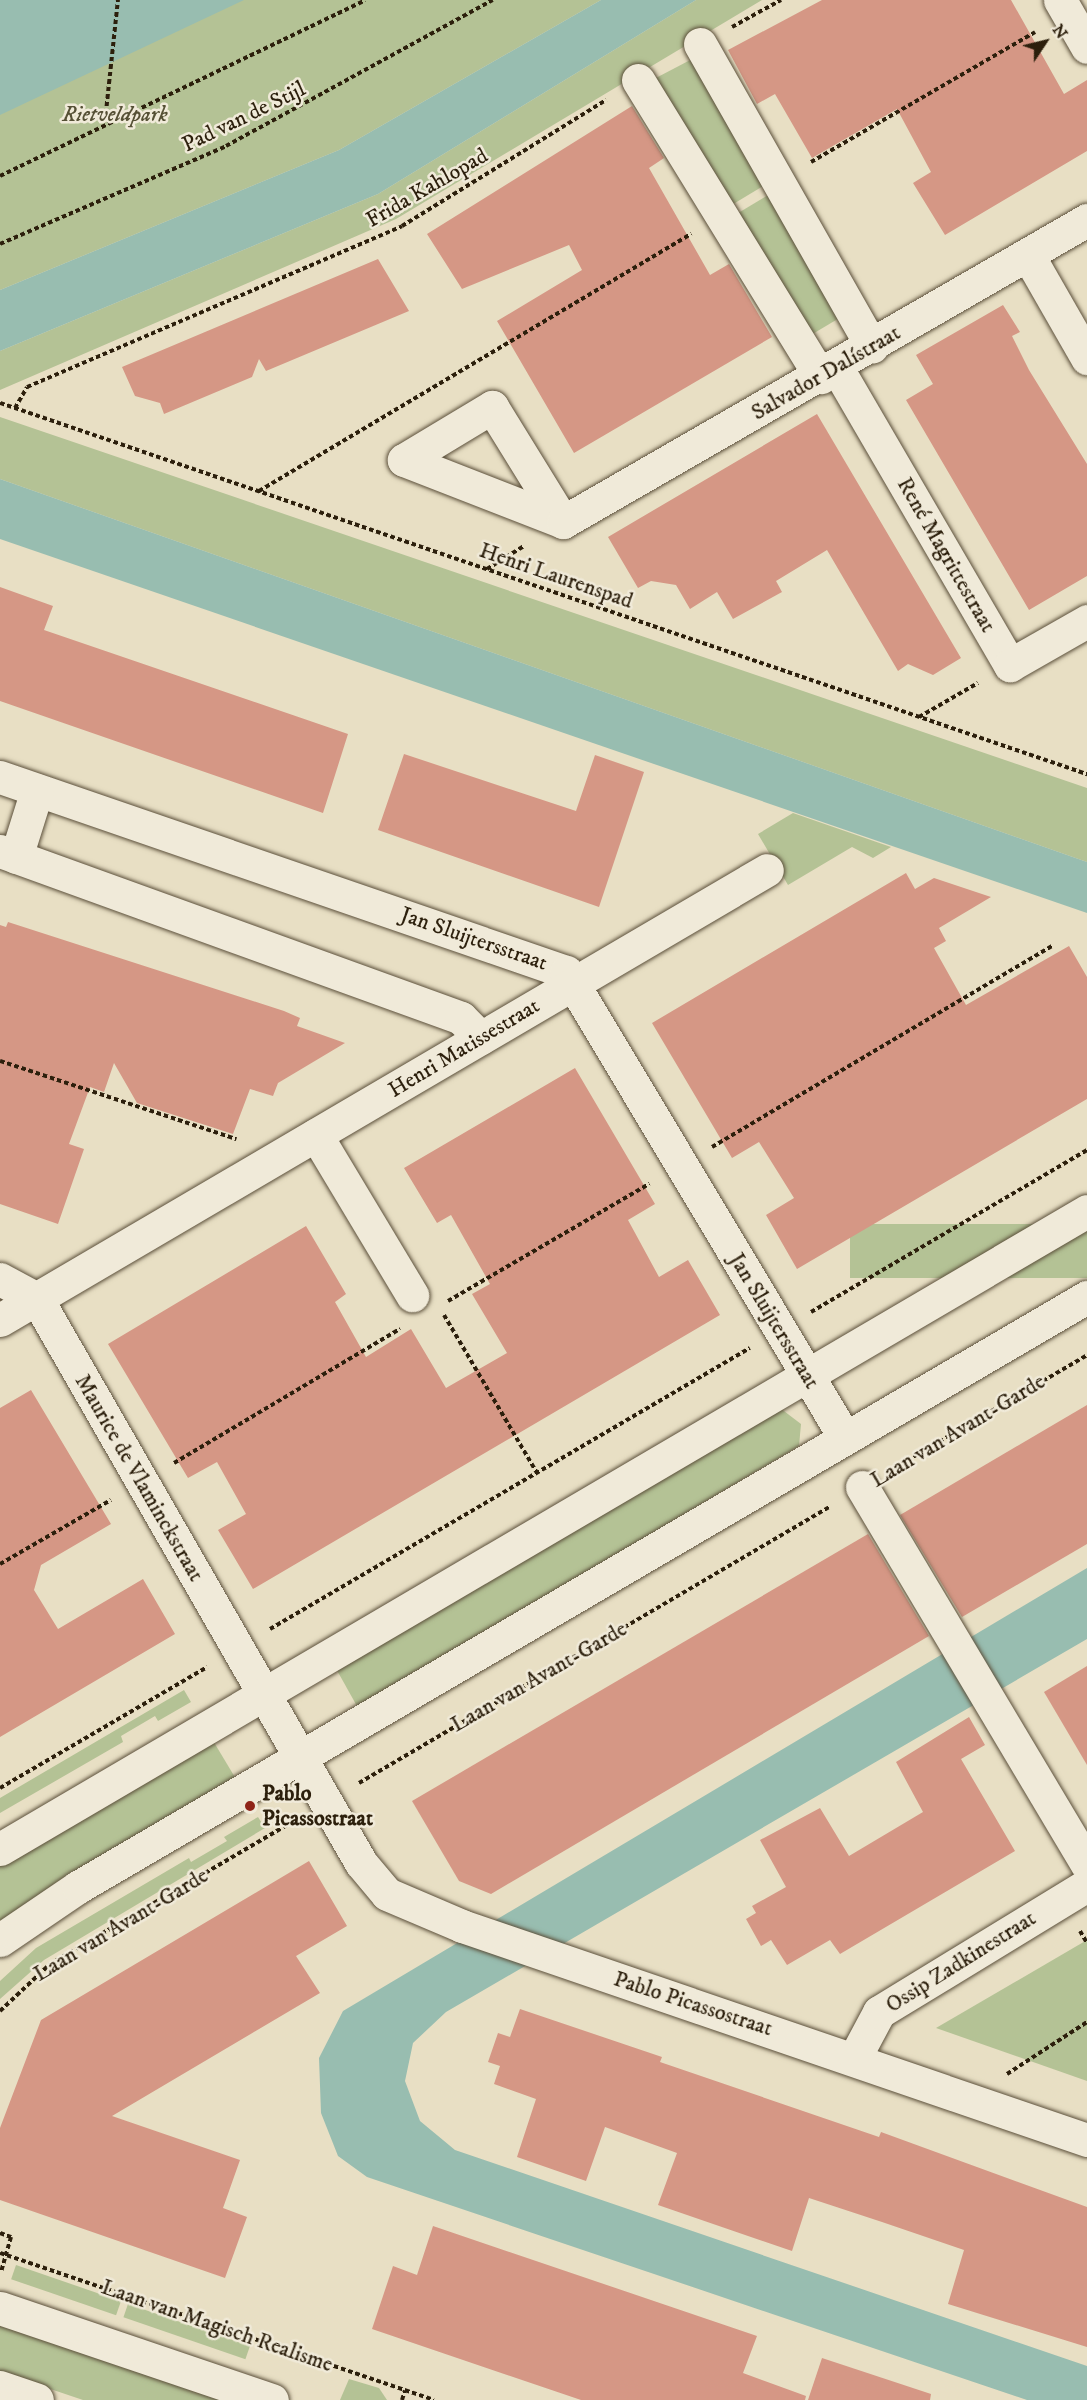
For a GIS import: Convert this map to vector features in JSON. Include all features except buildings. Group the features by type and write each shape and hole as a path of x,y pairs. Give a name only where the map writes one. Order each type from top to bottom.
{"street":[{"path":"1064,7 1087,47"},
{"path":"700,44 776,182 872,347"},
{"name":"René Magrittestraat","path":"638,80 721,216 829,372 1010,665"},
{"name":"Salvador Dalístraat","path":"563,522 829,372 1087,220"},
{"path":"1028,255 1087,358"},
{"path":"1010,665 1087,621"},
{"name":"Jan Sluijtersstraat","path":"0,777 553,966 575,982 779,1331 845,1438"},
{"path":"37,790 8,854 461,1018 482,1038"},
{"name":"Henri Matissestraat","path":"0,1320 767,870"},
{"path":"316,1135 410,1310"},
{"path":"0,1849 1087,1211"},
{"path":"0,1279 37,1299"},
{"path":"0,1940 34,1914 1087,1297"},
{"name":"Maurice de Vlaminckstraat","path":"37,1299 263,1695"},
{"path":"862,1487 994,1712 1087,1864"},
{"path":"263,1695 300,1758"},
{"name":"Pablo Picassostraat","path":"300,1758 361,1863 387,1894 462,1926 855,2057 966,2100 1087,2140"},
{"name":"Ossip Zadkinestraat","path":"855,2057 879,2012 1087,1885"},
{"path":"0,2308 272,2400"},
{"path":"0,2387 37,2400"}],"path":[{"path":"105,121 113,83 118,0"},
{"path":"0,176 105,121 364,0"},
{"name":"Pad van de Stijl","path":"0,244 226,146 493,0"},
{"path":"700,44 781,0"},
{"path":"776,182 1064,7"},
{"name":"Frida Kahlopad","path":"15,408 27,387 402,226 638,80"},
{"path":"259,492 721,216"},
{"name":"Henri Laurenspad","path":"0,404 1087,774"},
{"path":"919,717 1010,665"},
{"path":"537,1473 439,1306 682,1165 1052,945"},
{"path":"0,1061 282,1155"},
{"path":"0,1788 1087,1150"},
{"path":"0,1564 142,1482 410,1310"},
{"name":"Laan van Avant-Garde","path":"0,2011 50,1964 1087,1355"},
{"path":"966,2100 1087,2022"},
{"path":"0,2233 12,2237 0,2272"},
{"name":"Laan van Magisch Realisme","path":"0,2253 434,2400"},
{"path":"402,2400 405,2390"}],"green space":[{"name":"Rietveldpark","path":"0,0 601,0 339,150 0,290"},
{"path":"696,0 762,0 396,219 0,390 0,351 378,194"},
{"path":"696,57 765,185 730,206 652,80"},
{"path":"770,194 843,316 809,336 736,215"},
{"path":"0,417 1087,788 1087,862 0,479"},
{"path":"793,813 891,847 873,858 852,847 788,885 758,834"},
{"path":"850,1224 1087,1224 1087,1278 850,1278"},
{"path":"780,1408 801,1424 799,1446 358,1708 334,1665"},
{"path":"184,1690 191,1702 158,1721 155,1716 121,1736 123,1742 0,1813 0,1798"},
{"path":"212,1739 236,1779 0,1921 0,1864"},
{"path":"258,1817 265,1828 44,1960 0,1999 0,1981 36,1948 189,1858 191,1862 227,1841 224,1837"},
{"path":"1087,1940 1087,2081 936,2028"},
{"path":"16,2265 121,2301 116,2315 11,2279"},
{"path":"128,2304 250,2346 245,2359 123,2317"},
{"path":"0,2321 229,2400 83,2400 0,2372"},
{"path":"349,2379 379,2388 387,2400 340,2400"}],"water":[{"path":"0,0 244,0 0,115"},
{"path":"601,0 696,0 378,194 0,351 0,290 339,150"},
{"path":"0,479 1087,862 1087,913 0,539"},
{"path":"1087,1568 1087,1639 446,2012 413,2043 405,2081 420,2121 455,2150 1087,2366 1087,2400 1027,2400 367,2177 338,2156 321,2113 319,2058 343,2011"}],"place":[{"name":"Pablo Picassostraat","path":"250,1806"}]}
